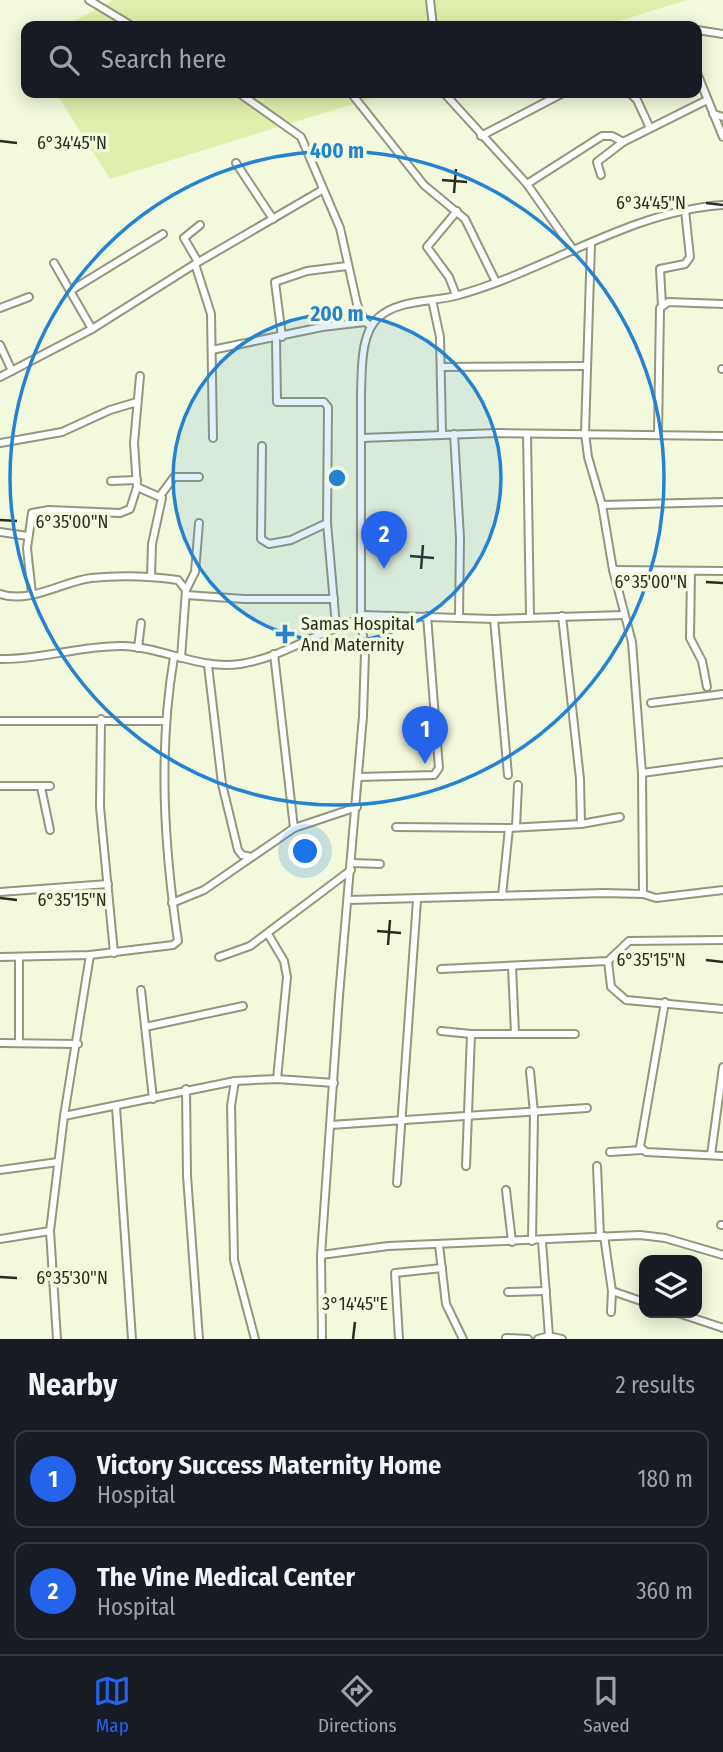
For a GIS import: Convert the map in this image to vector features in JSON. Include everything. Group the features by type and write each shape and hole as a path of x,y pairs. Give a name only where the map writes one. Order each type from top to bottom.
{"street":[{"path":"89,0 124,21"},
{"path":"430,0 432,21"},
{"path":"702,31 723,34"},
{"path":"702,86 723,137"},
{"path":"246,98 298,133 340,229 352,290 368,324 362,364 361,438 361,617 365,652 352,866 321,1255 322,1339"},
{"path":"355,98 424,185 457,211 478,240 496,282"},
{"path":"448,98 527,184 575,251"},
{"path":"481,136 553,98"},
{"path":"635,98 650,128"},
{"path":"601,175 597,162 623,142 707,100"},
{"path":"713,114 723,117"},
{"path":"527,184 602,136 612,136 623,142"},
{"path":"236,163 273,219"},
{"path":"0,377 92,329 197,263 322,190"},
{"path":"212,350 330,325 368,324 397,307 456,295 496,282 685,210 723,205"},
{"path":"658,434 662,306 660,269 685,264 690,257 685,210"},
{"path":"456,295 449,277 427,247 457,211"},
{"path":"200,226 184,238 197,263 208,300 212,350 213,438"},
{"path":"70,291 163,234"},
{"path":"591,244 585,433 635,668 642,772 643,894"},
{"path":"54,263 92,329"},
{"path":"336,626 327,523 328,407 324,402 277,402 279,337 275,282 307,271 347,266"},
{"path":"0,308 29,297"},
{"path":"432,300 440,337 442,434"},
{"path":"662,306 668,302 723,303"},
{"path":"0,345 12,371"},
{"path":"442,367 587,366"},
{"path":"32,594 27,536 35,510 127,512 135,501 137,483 134,443 140,376"},
{"path":"0,443 62,432 137,401"},
{"path":"361,438 442,434 585,433 723,436"},
{"path":"454,434 460,538 459,617"},
{"path":"527,434 530,616"},
{"path":"262,446 261,539 269,544 279,543 327,523"},
{"path":"160,496 174,477 199,477"},
{"path":"111,481 137,483 160,496 162,500 152,544 151,576"},
{"path":"602,505 723,502"},
{"path":"0,957 90,955 176,944 164,793 165,721 186,592 195,572 199,523"},
{"path":"0,532 27,536"},
{"path":"614,570 723,571"},
{"path":"691,572 690,638 702,661 707,687"},
{"path":"0,594 18,597 90,579 151,576 178,580 186,592 244,600 334,599"},
{"path":"0,659 40,658 114,646 138,648 208,665 240,664 274,654 361,617 494,619 624,615"},
{"path":"358,778 434,775 438,771 427,616"},
{"path":"562,617 580,779 581,824"},
{"path":"494,619 508,775"},
{"path":"138,648 141,623"},
{"path":"274,654 294,828"},
{"path":"208,665 226,806 238,850 242,855 253,856"},
{"path":"651,703 723,694"},
{"path":"101,719 100,807 114,953"},
{"path":"0,721 165,721"},
{"path":"642,772 723,762"},
{"path":"502,896 517,785"},
{"path":"0,786 50,786"},
{"path":"41,787 50,830"},
{"path":"172,903 204,890 294,828 356,807"},
{"path":"396,827 581,824 620,817"},
{"path":"219,957 250,946 268,934 352,866 380,864"},
{"path":"0,892 107,884"},
{"path":"348,900 643,894 656,898 723,890"},
{"path":"397,1183 417,900"},
{"path":"268,934 284,961 288,977 277,1079"},
{"path":"441,969 608,961 629,941 723,940"},
{"path":"57,1339 50,1231 64,1116 78,1044 90,955"},
{"path":"19,958 19,1043"},
{"path":"608,961 608,979 615,993 626,1000 723,1009"},
{"path":"512,966 516,1033"},
{"path":"141,989 153,1099"},
{"path":"642,1150 640,1143 665,1002"},
{"path":"145,1027 243,1006"},
{"path":"441,1031 471,1034 575,1034"},
{"path":"466,1166 471,1034"},
{"path":"0,1043 78,1044"},
{"path":"711,1155 723,1068"},
{"path":"530,1072 534,1113 531,1241"},
{"path":"64,1116 235,1081 277,1079 334,1083"},
{"path":"235,1081 231,1107 234,1260 255,1339"},
{"path":"186,1089 187,1176 200,1339"},
{"path":"116,1107 132,1339"},
{"path":"330,1125 587,1108"},
{"path":"610,1152 642,1150 723,1156"},
{"path":"0,1170 58,1161"},
{"path":"597,1166 602,1236 612,1291 611,1312"},
{"path":"506,1190 512,1242"},
{"path":"0,1239 50,1231"},
{"path":"321,1255 388,1246 542,1241 602,1236 653,1236 723,1255"},
{"path":"542,1241 549,1336"},
{"path":"439,1245 446,1304 463,1339"},
{"path":"399,1339 395,1273 442,1268"},
{"path":"508,1292 546,1291"},
{"path":"612,1291 639,1300"},
{"path":"693,1318 723,1328"},
{"path":"538,1339 549,1336 562,1339"},
{"path":"506,1338 528,1339"}],"green space":[{"path":"114,0 687,0 619,21 74,21"},
{"path":"59,98 373,98 110,179"}],"place":[{"name":"The Vine Medical Center","path":"384,569"},
{"name":"Samas Hospital And Maternity","path":"285,634"},
{"name":"Victory Success Maternity Home","path":"425,764"}]}
